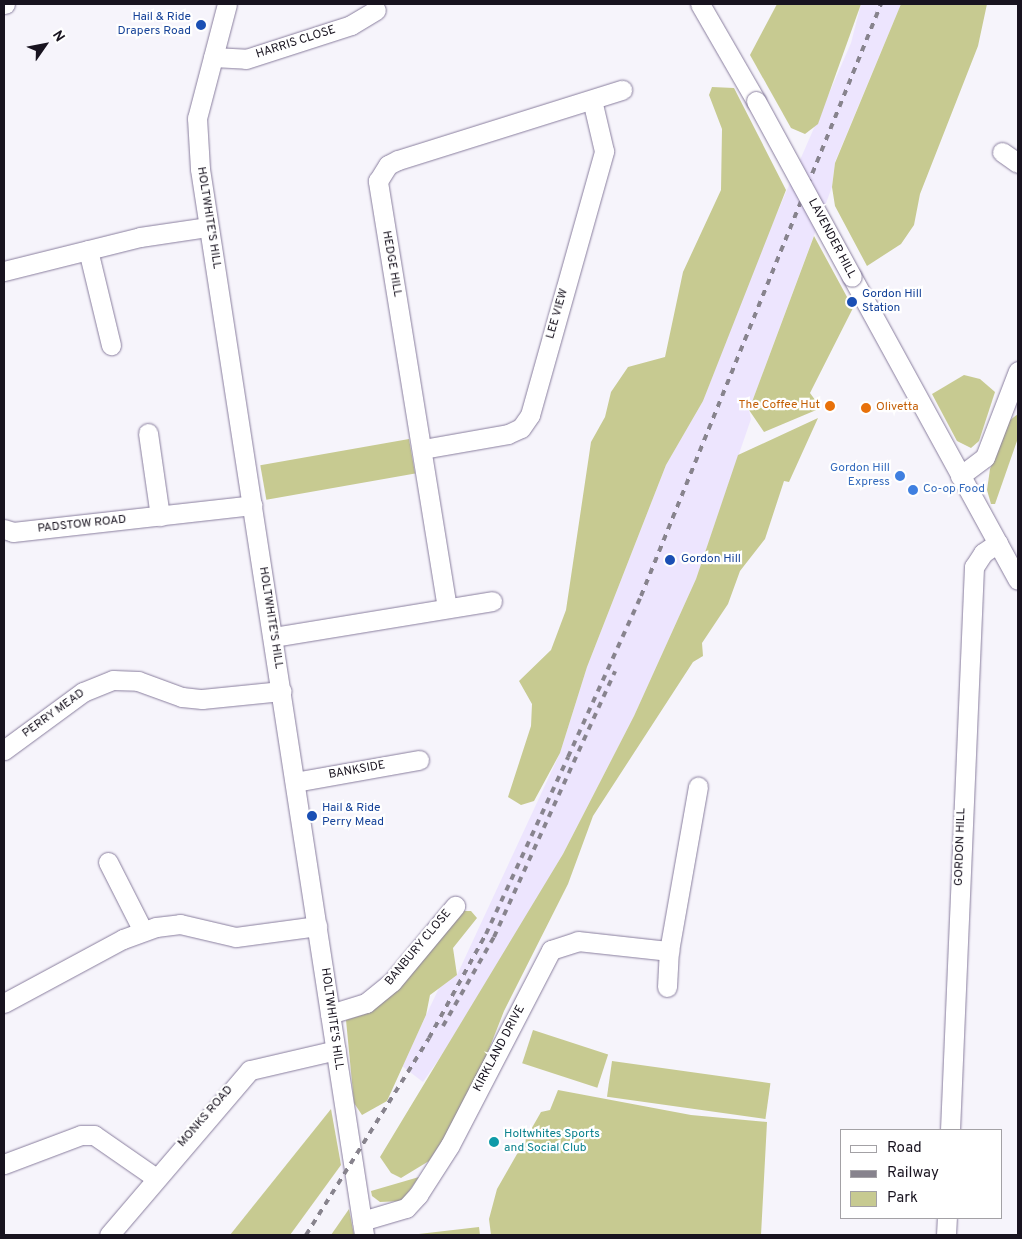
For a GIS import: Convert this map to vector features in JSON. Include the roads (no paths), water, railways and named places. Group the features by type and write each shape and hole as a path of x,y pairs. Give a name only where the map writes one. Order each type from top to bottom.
{"street":[{"name":"HOLTWHITE'S HILL","path":"227,4 197,118 208,227 282,691 363,1228"},
{"name":"LAVENDER HILL","path":"700,4 756,101 1018,580"},
{"name":"HARRIS CLOSE","path":"212,57 246,59 352,25 376,10"},
{"name":"HEDGE HILL","path":"447,608 423,448 379,193 381,173 398,160 622,90"},
{"name":"LEE VIEW","path":"423,448 508,434 521,428 530,415 604,151 592,100"},
{"path":"1002,152 1018,163"},
{"path":"4,271 88,250 208,227"},
{"path":"88,250 112,345"},
{"path":"960,476 985,457 1016,383"},
{"path":"148,433 160,516"},
{"name":"PADSTOW ROAD","path":"4,530 13,532 252,504"},
{"name":"GORDON HILL","path":"950,1129 974,567 983,553 998,543"},
{"path":"273,637 492,601"},
{"name":"PERRY MEAD","path":"4,750 83,692 113,680 138,681 182,697 202,699 282,691"},
{"name":"BANKSIDE","path":"295,782 419,760"},
{"path":"667,987 669,951 698,787"},
{"path":"108,862 143,931"},
{"name":"BANBURY CLOSE","path":"330,1014 357,1007 379,993 455,906"},
{"path":"4,1003 143,931 180,924 236,937 317,926"},
{"name":"KIRKLAND DRIVE","path":"363,1228 406,1208 418,1195 450,1145 552,950 578,941 669,951"},
{"name":"MONKS ROAD","path":"109,1235 250,1070 336,1050"},
{"path":"4,1164 81,1135 94,1135 156,1178"},
{"path":"946,1235 947,1219"}],"railway":[{"path":"306,1235 429,1038 486,934 641,596 881,4"},
{"path":"443,1026 494,937 615,671"}],"place":[{"name":"Hail & Ride Drapers Road","path":"201,25"},
{"name":"Gordon Hill Station","path":"852,302"},
{"name":"The Coffee Hut","path":"830,406"},
{"name":"Olivetta","path":"866,408"},
{"name":"Gordon Hill Express","path":"900,476"},
{"name":"Co-op Food","path":"913,490"},
{"name":"Gordon Hill","path":"670,560"},
{"name":"Hail & Ride Perry Mead","path":"312,816"},
{"name":"Holtwhites Sports and Social Club","path":"494,1142"}]}
